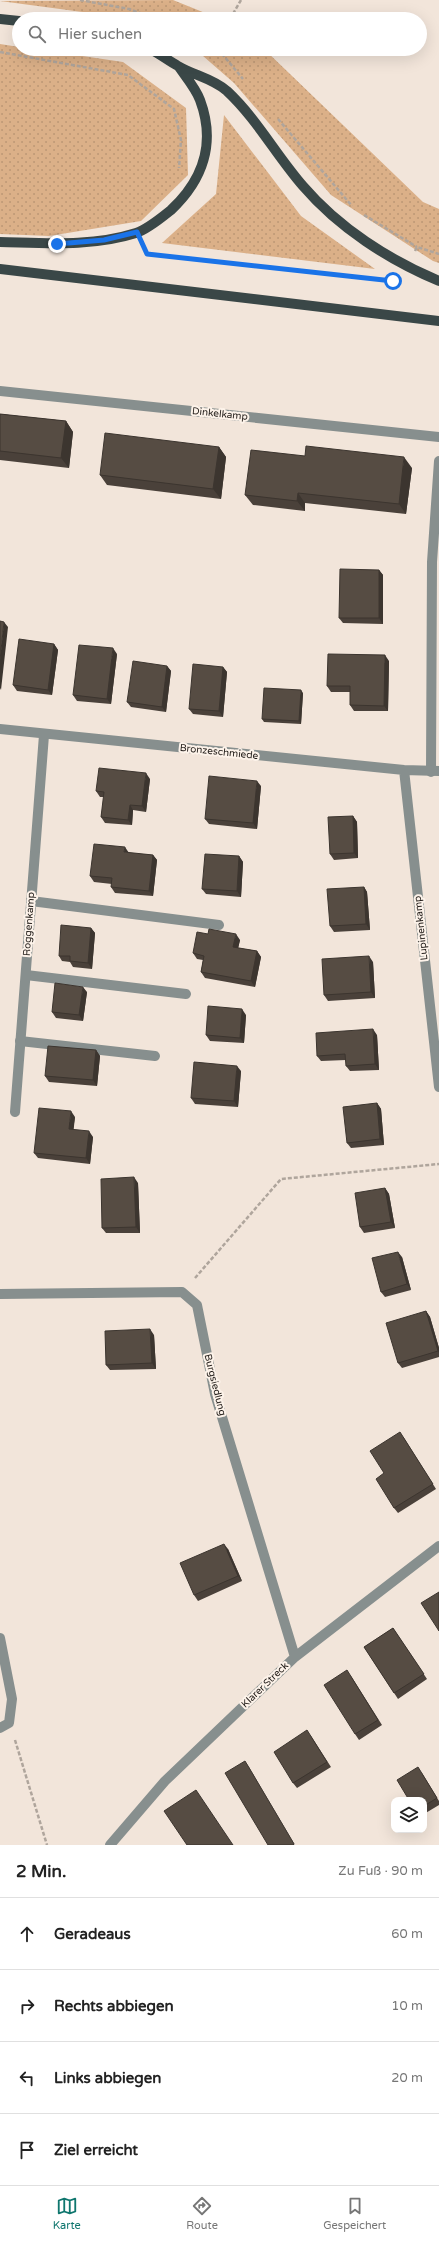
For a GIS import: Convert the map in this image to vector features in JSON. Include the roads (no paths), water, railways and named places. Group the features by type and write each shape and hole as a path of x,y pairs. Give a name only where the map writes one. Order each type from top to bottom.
{"main road":[{"path":"0,19 12,20"},
{"path":"161,56 179,67 208,78 226,91 256,122 304,187 338,219 372,245 404,266 439,281"},
{"path":"0,242 65,243 104,240 137,232 162,218 181,200 196,182 205,161 206,122 200,99 179,67"},
{"path":"0,269 439,321"}],"street":[{"name":"Dinkelkamp","path":"0,391 439,437"},
{"path":"435,772 432,562 439,461"},
{"name":"Bronzeschmiede","path":"0,729 44,735 435,772"},
{"name":"Roggenkamp","path":"15,1112 44,735"},
{"name":"Lupinenkamp","path":"404,770 439,1086"},
{"path":"31,901 219,925"},
{"path":"26,975 186,994"},
{"path":"20,1041 155,1056"},
{"name":"Burgsiedlung","path":"0,1294 182,1292 197,1305 215,1394 295,1657"},
{"name":"Klarer Streck","path":"110,1845 165,1781 295,1657 439,1546"},
{"path":"0,1638 12,1699 9,1723 0,1728"}]}
